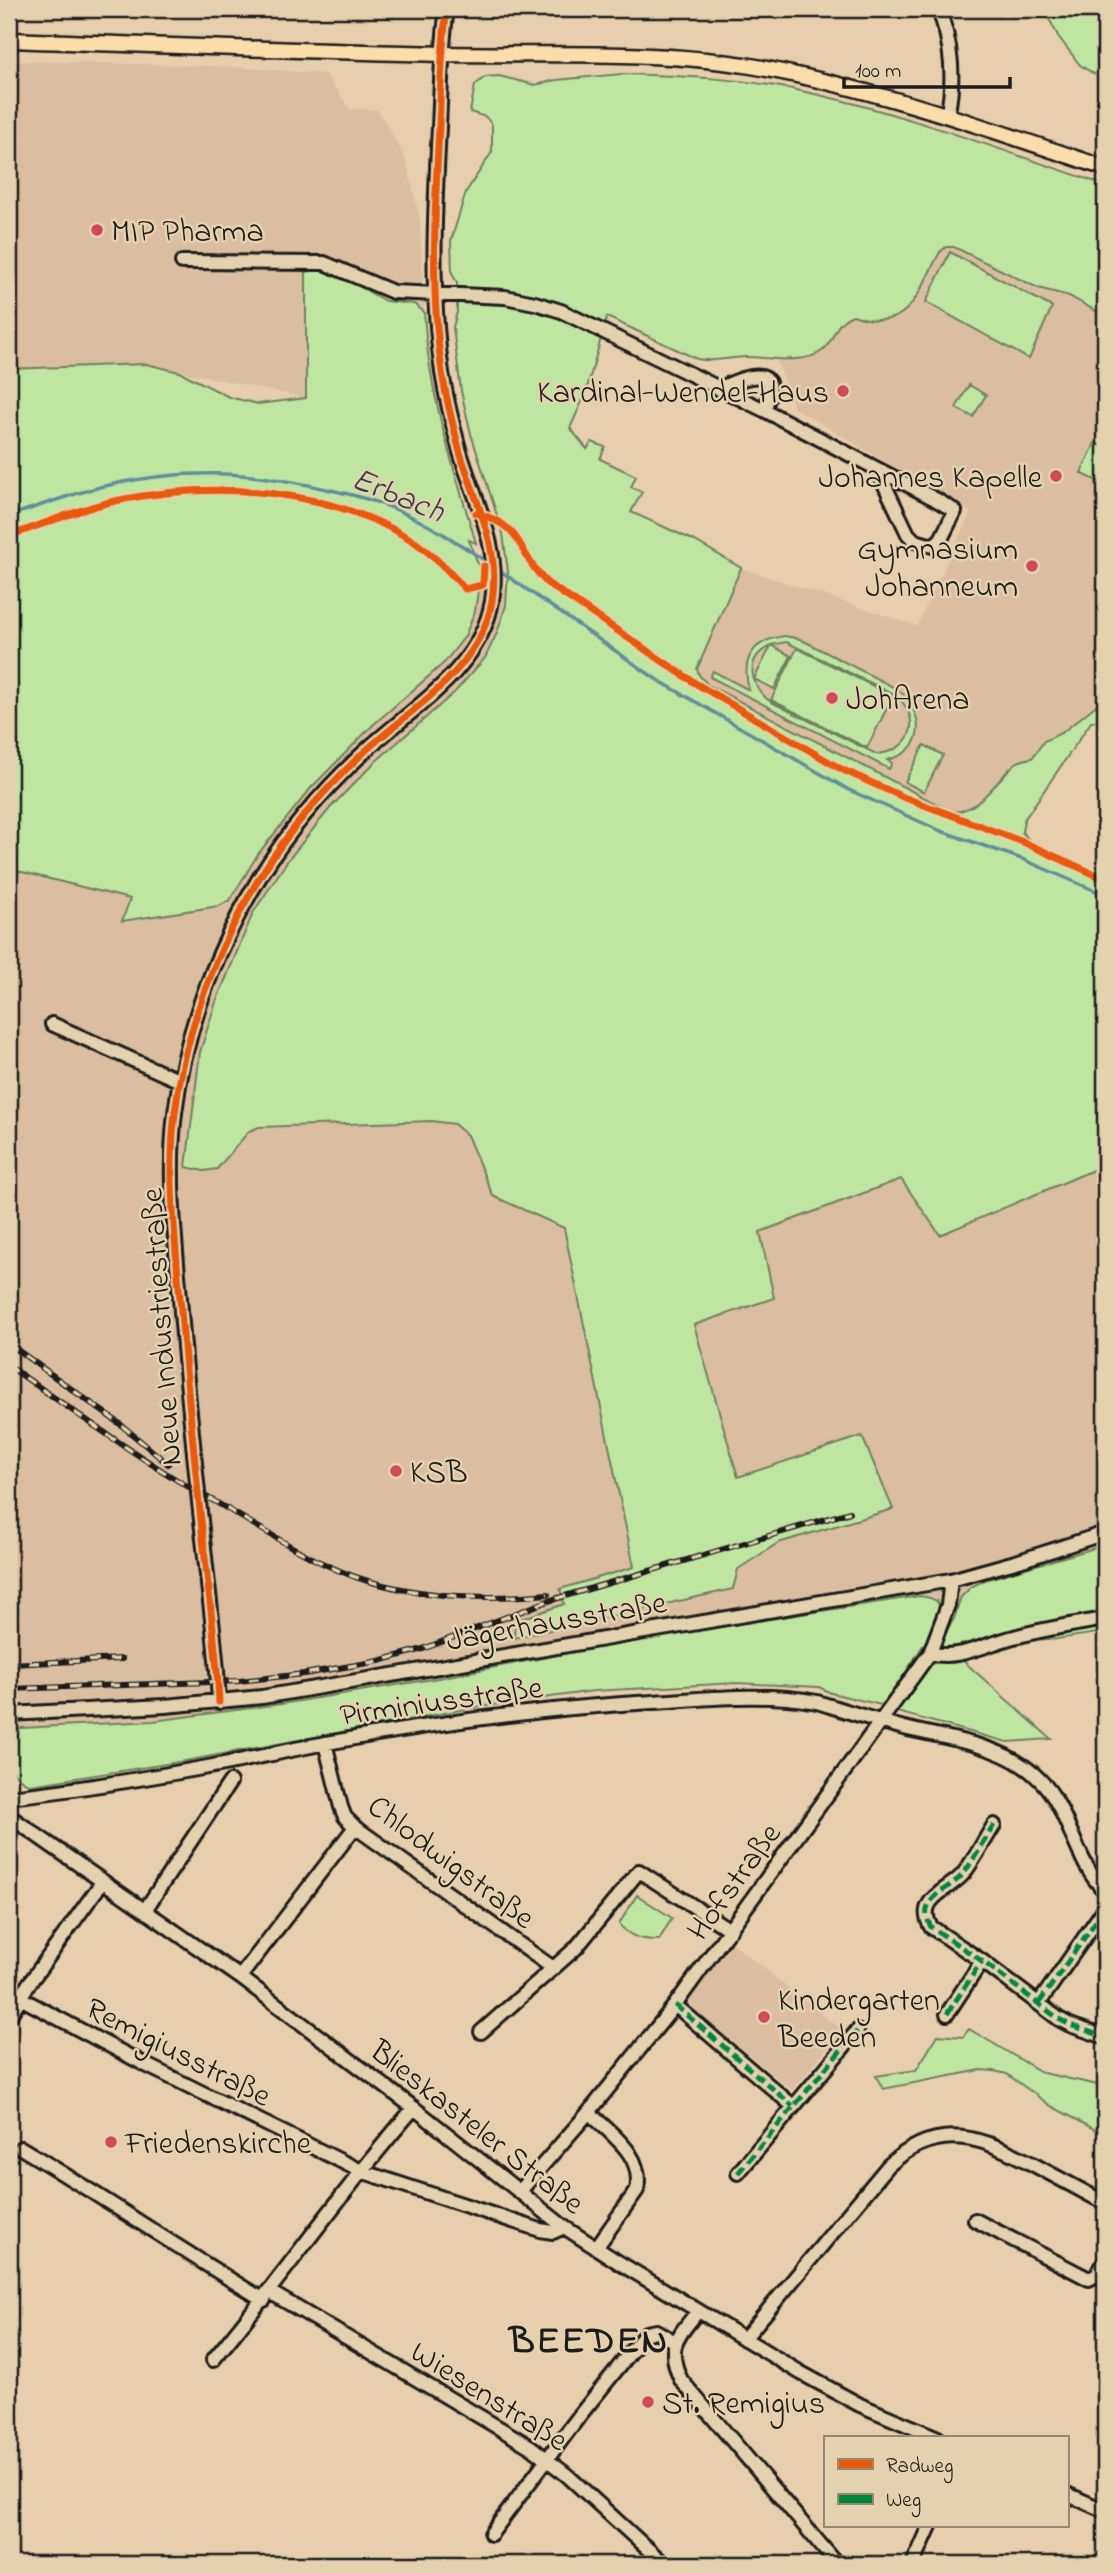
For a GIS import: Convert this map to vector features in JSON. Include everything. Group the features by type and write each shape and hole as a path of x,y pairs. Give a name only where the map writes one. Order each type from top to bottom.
{"main road":[{"path":"9,40 443,54 630,56 719,62 805,77 947,116 1105,168"}],"street":[{"name":"Neue Industriestraße","path":"219,1702 176,1255 172,1152 186,1051 213,969 241,909 264,871 288,835 319,798 360,755 446,681 471,652 488,619 494,580 493,552 484,515 460,451 445,385 436,295 434,246 447,9"},
{"path":"938,9 946,29 950,55 947,116"},
{"path":"181,262 324,263 393,292 505,297 561,311 764,410 877,469 955,511 941,539 933,546 915,541 902,524 877,469"},
{"path":"719,388 738,379 757,376 766,380 770,387 770,396 764,410"},
{"path":"52,1024 180,1081"},
{"name":"Jägerhausstraße","path":"9,1714 219,1702 384,1677 951,1580 1105,1533"},
{"name":"Hofstraße","path":"520,2191 589,2112 675,2005 930,1653 948,1605 951,1580"},
{"path":"930,1653 938,1656 955,1654 1015,1636 1105,1619"},
{"name":"Pirminiusstraße","path":"9,1797 73,1790 209,1767 325,1743 439,1724 588,1707 748,1697 794,1698 993,1751 1027,1768 1043,1782 1054,1798 1087,1867 1105,1891"},
{"name":"Chlodwigstraße","path":"325,1743 341,1807 345,1817 355,1827 553,1968"},
{"path":"145,1910 230,1782"},
{"name":"Blieskasteler Straße","path":"9,1816 240,1977 414,2108 564,2227 744,2339 860,2405 933,2436"},
{"path":"994,1825 963,1875 936,1894 926,1912 926,1919 931,1927 1070,2025 1105,2037"},
{"path":"240,1977 355,1827"},
{"path":"481,2032 592,1931 639,1871 730,1930"},
{"path":"9,2017 14,1995 103,1881"},
{"path":"1038,2003 1105,1908"},
{"path":"947,2014 982,1961"},
{"name":"Remigiusstraße","path":"14,1995 144,2064 361,2171 540,2230 553,2231 564,2227"},
{"path":"675,2005 793,2106"},
{"path":"738,2173 857,2031"},
{"path":"213,2360 267,2296 361,2171 414,2108"},
{"path":"589,2112 631,2155 638,2166 639,2180 637,2190 596,2248"},
{"path":"744,2339 888,2166 901,2153 928,2140 964,2136 981,2140 1105,2203"},
{"name":"Wiesenstraße","path":"21,2148 116,2206 184,2252 267,2296 547,2459 664,2564"},
{"path":"975,2220 1089,2279 1097,2275 1105,2261"},
{"path":"698,2311 675,2342 673,2357 681,2380 837,2564"},
{"path":"491,2534 646,2333 656,2331 675,2342"},
{"path":"1068,2494 1105,2511"},
{"path":"913,2564 929,2528"}],"shaded area":[{"path":"9,61 218,66 325,74 350,109 378,110 406,159 420,221 424,312 414,304 385,301 329,268 306,398 146,364 9,369"},
{"name":"Gymnasium Johanneum","path":"946,247 954,247 1038,288 1069,296 1105,316 1105,698 1063,732 1044,741 1032,758 1018,761 971,807 961,813 950,811 708,685 697,669 741,568 917,626 971,512 794,408 777,360 805,357 822,351 842,319 853,315 871,321 892,320 907,311 940,252"},
{"path":"481,572 507,588 506,605 485,658 455,692 374,763 331,807 288,860 253,913 216,1002 200,1052 217,1169 249,1130 259,1127 432,1121 454,1124 467,1135 493,1196 564,1228 634,1567 561,1589 564,1604 515,1621 738,1569 778,1543 892,1509 861,1436 738,1477 693,1325 773,1298 759,1232 901,1179 940,1235 1105,1165 1105,1545 985,1580 961,1597 954,1619 924,1675 909,1667 938,1622 919,1596 648,1638 433,1679 281,1704 153,1721 21,1728 9,1736 9,887 13,869 131,899 123,921 230,900 258,854 311,788 373,725 445,662 475,611"},
{"name":"Kindergarten Beeden","path":"732,1943 842,2030 792,2090 686,2004"}],"green space":[{"path":"1044,9 1105,9 1105,81 1080,65 1058,36"},
{"path":"622,74 735,80 801,91 917,122 1105,185 1105,316 1069,296 1038,288 954,247 946,247 940,252 917,295 900,315 872,320 853,315 846,318 822,351 805,358 697,359 607,317 585,395 570,428 587,449 592,442 605,447 600,459 636,476 631,487 642,492 631,512 695,541 741,568 697,669 708,685 950,811 960,811 978,802 1016,763 1032,758 1044,741 1063,732 1105,698 1105,718 1091,722 1024,820 1022,832 1030,841 1105,875 1105,1165 940,1235 901,1179 760,1232 774,1298 694,1325 738,1477 862,1436 893,1509 778,1543 738,1569 733,1589 514,1638 515,1621 564,1604 560,1589 634,1567 564,1228 493,1196 467,1135 454,1124 432,1121 259,1127 249,1131 217,1169 204,1171 186,1167 200,1052 216,1002 253,913 288,860 331,807 374,763 455,692 485,658 506,605 508,571 503,534 471,434 461,391 453,327 457,312 457,283 452,273 451,241 466,192 492,152 492,125 486,117 470,112 475,85 485,77 499,76 535,85 556,80"},
{"path":"950,252 1052,307 1029,359 926,302"},
{"path":"328,268 385,301 414,304 424,312 436,400 476,543 469,540 481,572 475,611 465,636 445,662 373,725 311,788 258,854 230,900 219,906 122,921 130,899 14,870 9,887 9,369 146,364 180,372 229,397 258,404 306,398 306,272"},
{"path":"969,385 986,395 973,417 956,408"},
{"path":"1095,443 1105,448 1105,485 1081,473"},
{"path":"785,636 800,639 897,689 909,702 917,718 917,735 907,751 887,760 892,763 889,769 710,677 713,671 749,690 748,660 757,647 774,638","holes":["786,642 894,694 909,713 910,732 899,747 876,754 771,702 754,681 753,665 762,651 771,646 754,679 774,689 791,656 771,645"]},
{"name":"JohArena","path":"797,648 893,696 867,748 771,700"},
{"path":"924,745 943,755 924,792 905,782"},
{"path":"1105,1545 1105,1632 1050,1640 1028,1638 961,1659 1051,1739 1007,1742 897,1712 933,1662 954,1619 961,1597 971,1587 985,1580"},
{"path":"919,1596 931,1598 938,1603 938,1622 888,1700 881,1705 831,1693 819,1687 736,1683 594,1691 471,1708 185,1761 31,1785 17,1777 11,1766 9,1736 21,1728 153,1721 281,1704 433,1679 647,1638"},
{"path":"637,1895 672,1918 659,1940 637,1937 619,1924"},
{"path":"969,2029 1043,2073 1098,2085 1105,2089 1105,2135 1051,2106 1007,2074 994,2071 981,2070 883,2089 876,2076 916,2070 938,2035 963,2037"}],"waterway":[{"name":"Erbach","path":"9,516 88,490 129,481 185,474 241,475 297,483 380,503 433,528 489,563"},
{"name":"Erbach","path":"496,568 656,679 849,790 941,831 1022,859 1105,895"}],"railway":[{"path":"9,1344 120,1424 168,1464"},
{"path":"9,1366 172,1477 300,1552 333,1568 390,1587 435,1594 480,1597 548,1594"},
{"path":"9,1689 239,1681 304,1674 379,1661 423,1649 548,1601 850,1512"},
{"path":"9,1664 122,1659"}],"marked path":[{"path":"994,1825 964,1873 931,1902 927,1909 931,1927 982,1961 1059,2019 1105,2037"},
{"path":"1039,2003 1105,1908"},
{"path":"947,2014 982,1961"},
{"path":"675,2005 793,2106"},
{"path":"738,2173 857,2031"}],"cycle path":[{"path":"219,1702 172,1200 173,1134 186,1051 217,960 230,931 271,859 306,813 345,770 457,669 473,649 485,626 492,601 494,581 490,543 460,452 438,342 436,188 442,53 447,9"},
{"path":"9,536 81,510 125,499 197,491 235,491 309,500 378,522 425,550 465,589 483,585 484,566"},
{"path":"476,513 504,525 547,583 695,683 841,769 903,797 1023,842 1105,879"}],"place":[{"name":"MIP Pharma","path":"97,230"},
{"name":"Kardinal-Wendel-Haus","path":"843,391"},
{"name":"Johannes Kapelle","path":"1056,476"},
{"name":"Gymnasium Johanneum","path":"1032,566"},
{"name":"JohArena","path":"832,698"},
{"name":"KSB","path":"396,1471"},
{"name":"Kindergarten Beeden","path":"764,2017"},
{"name":"Friedenskirche","path":"111,2142"},
{"name":"St. Remigius","path":"648,2402"}],"district":[{"name":"BEEDEN","path":"589,2339"}]}
